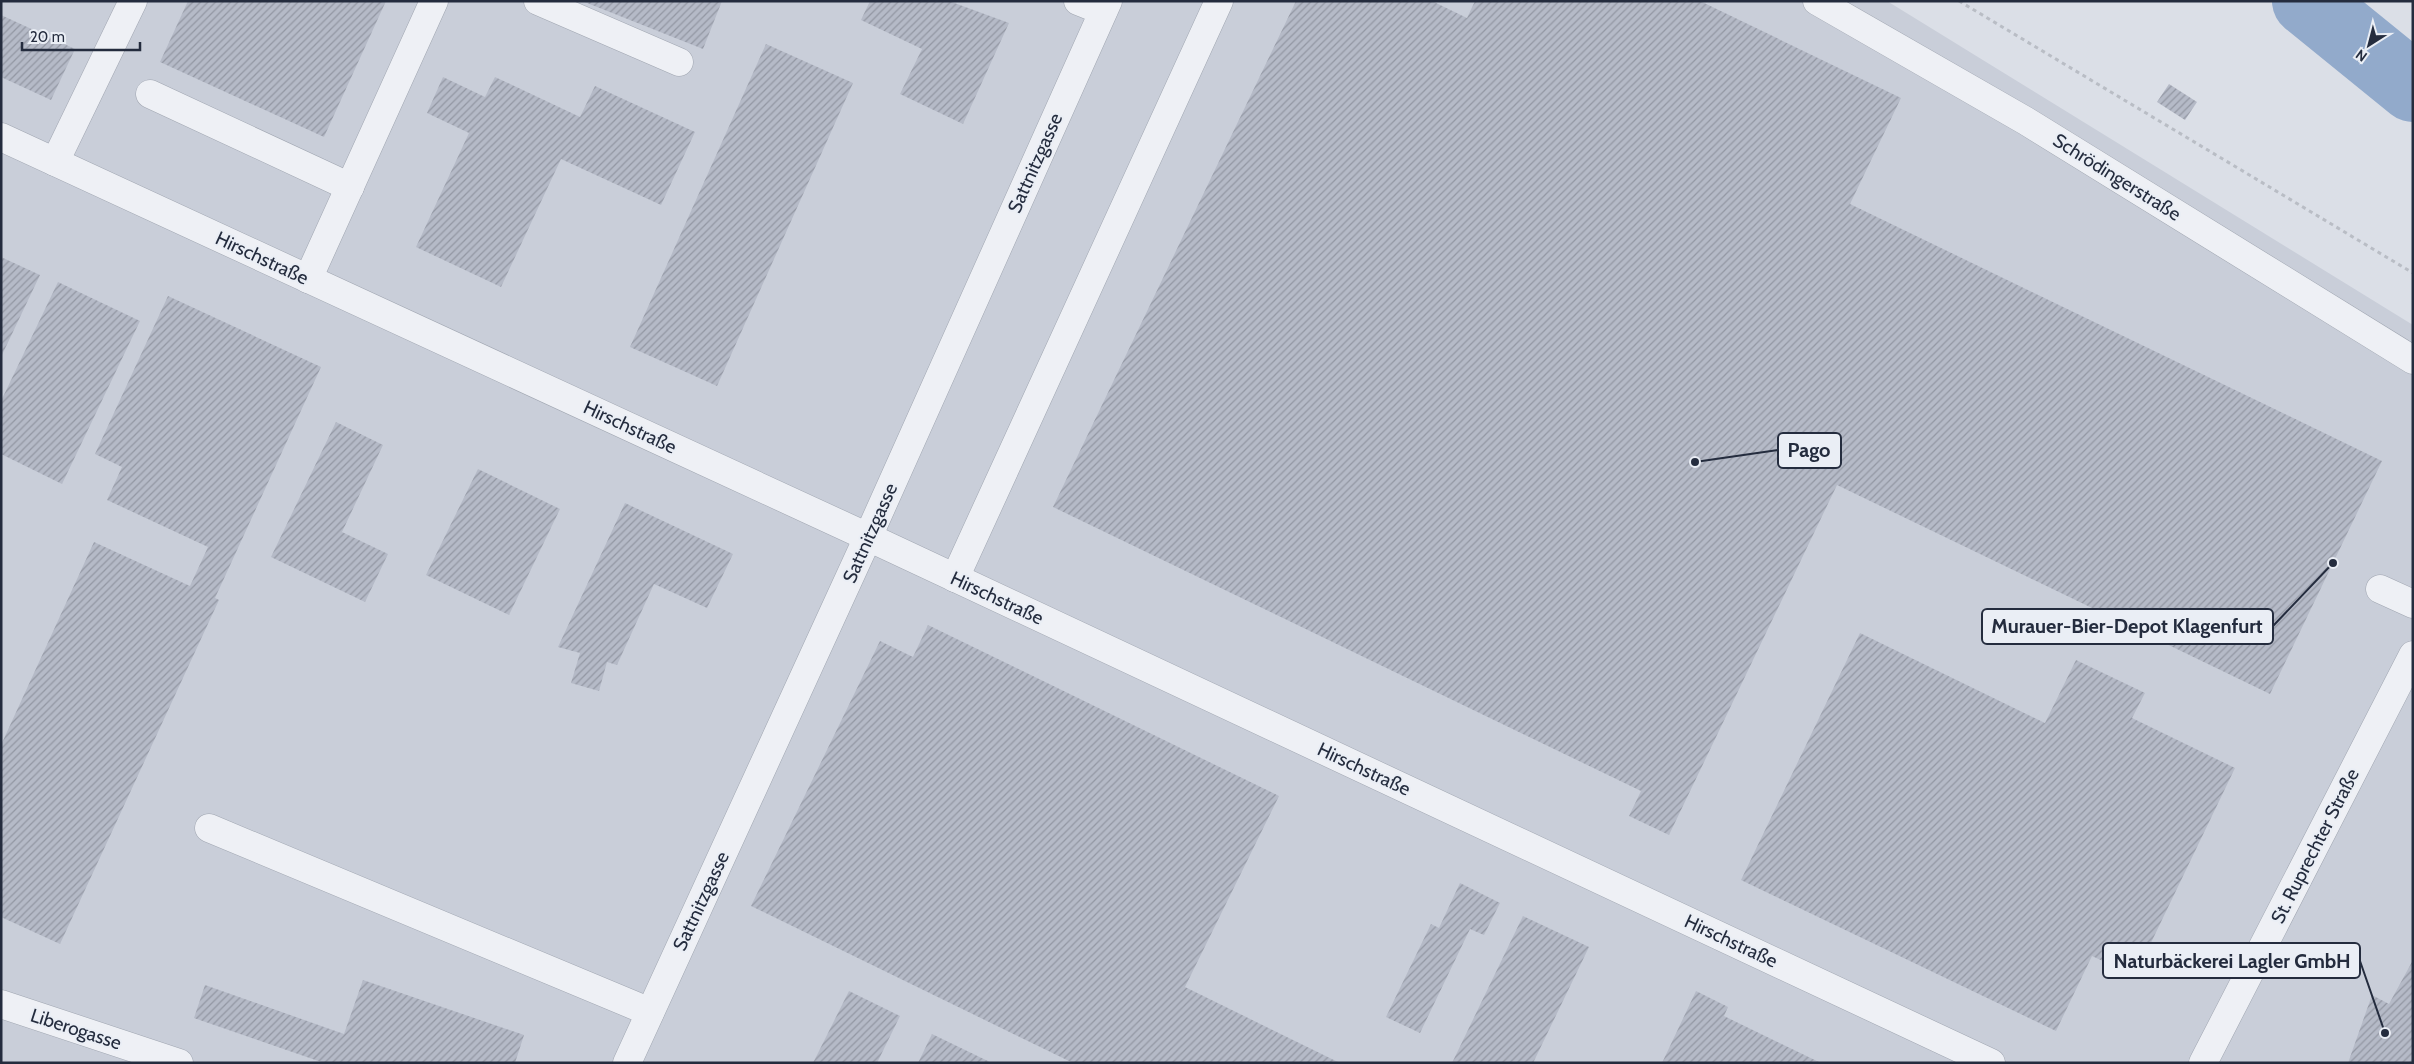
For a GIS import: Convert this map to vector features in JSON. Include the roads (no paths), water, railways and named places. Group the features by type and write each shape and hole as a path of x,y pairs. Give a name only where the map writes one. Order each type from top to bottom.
{"street":[{"path":"55,162 133,1"},
{"path":"308,279 434,1"},
{"path":"538,1 678,62"},
{"path":"1078,1 1106,6"},
{"path":"955,578 1219,1"},
{"name":"Schrödingerstraße","path":"1816,1 2026,122 2413,360"},
{"name":"Sattnitzgasse","path":"627,1063 868,537 1106,6"},
{"path":"150,94 350,187"},
{"name":"Hirschstraße","path":"1,137 868,537 1991,1063"},
{"path":"2380,589 2413,604"},
{"name":"St. Ruprechter Straße","path":"2204,1063 2413,655"},
{"path":"209,828 650,1012"},
{"name":"Liberogasse","path":"1,1004 179,1063"}],"waterway":[{"path":"2307,1 2413,87"}],"place":[{"name":"Pago","path":"1695,462"},
{"name":"Murauer-Bier-Depot Klagenfurt","path":"2333,563"},
{"name":"Naturbäckerei Lagler GmbH","path":"2385,1033"}]}
